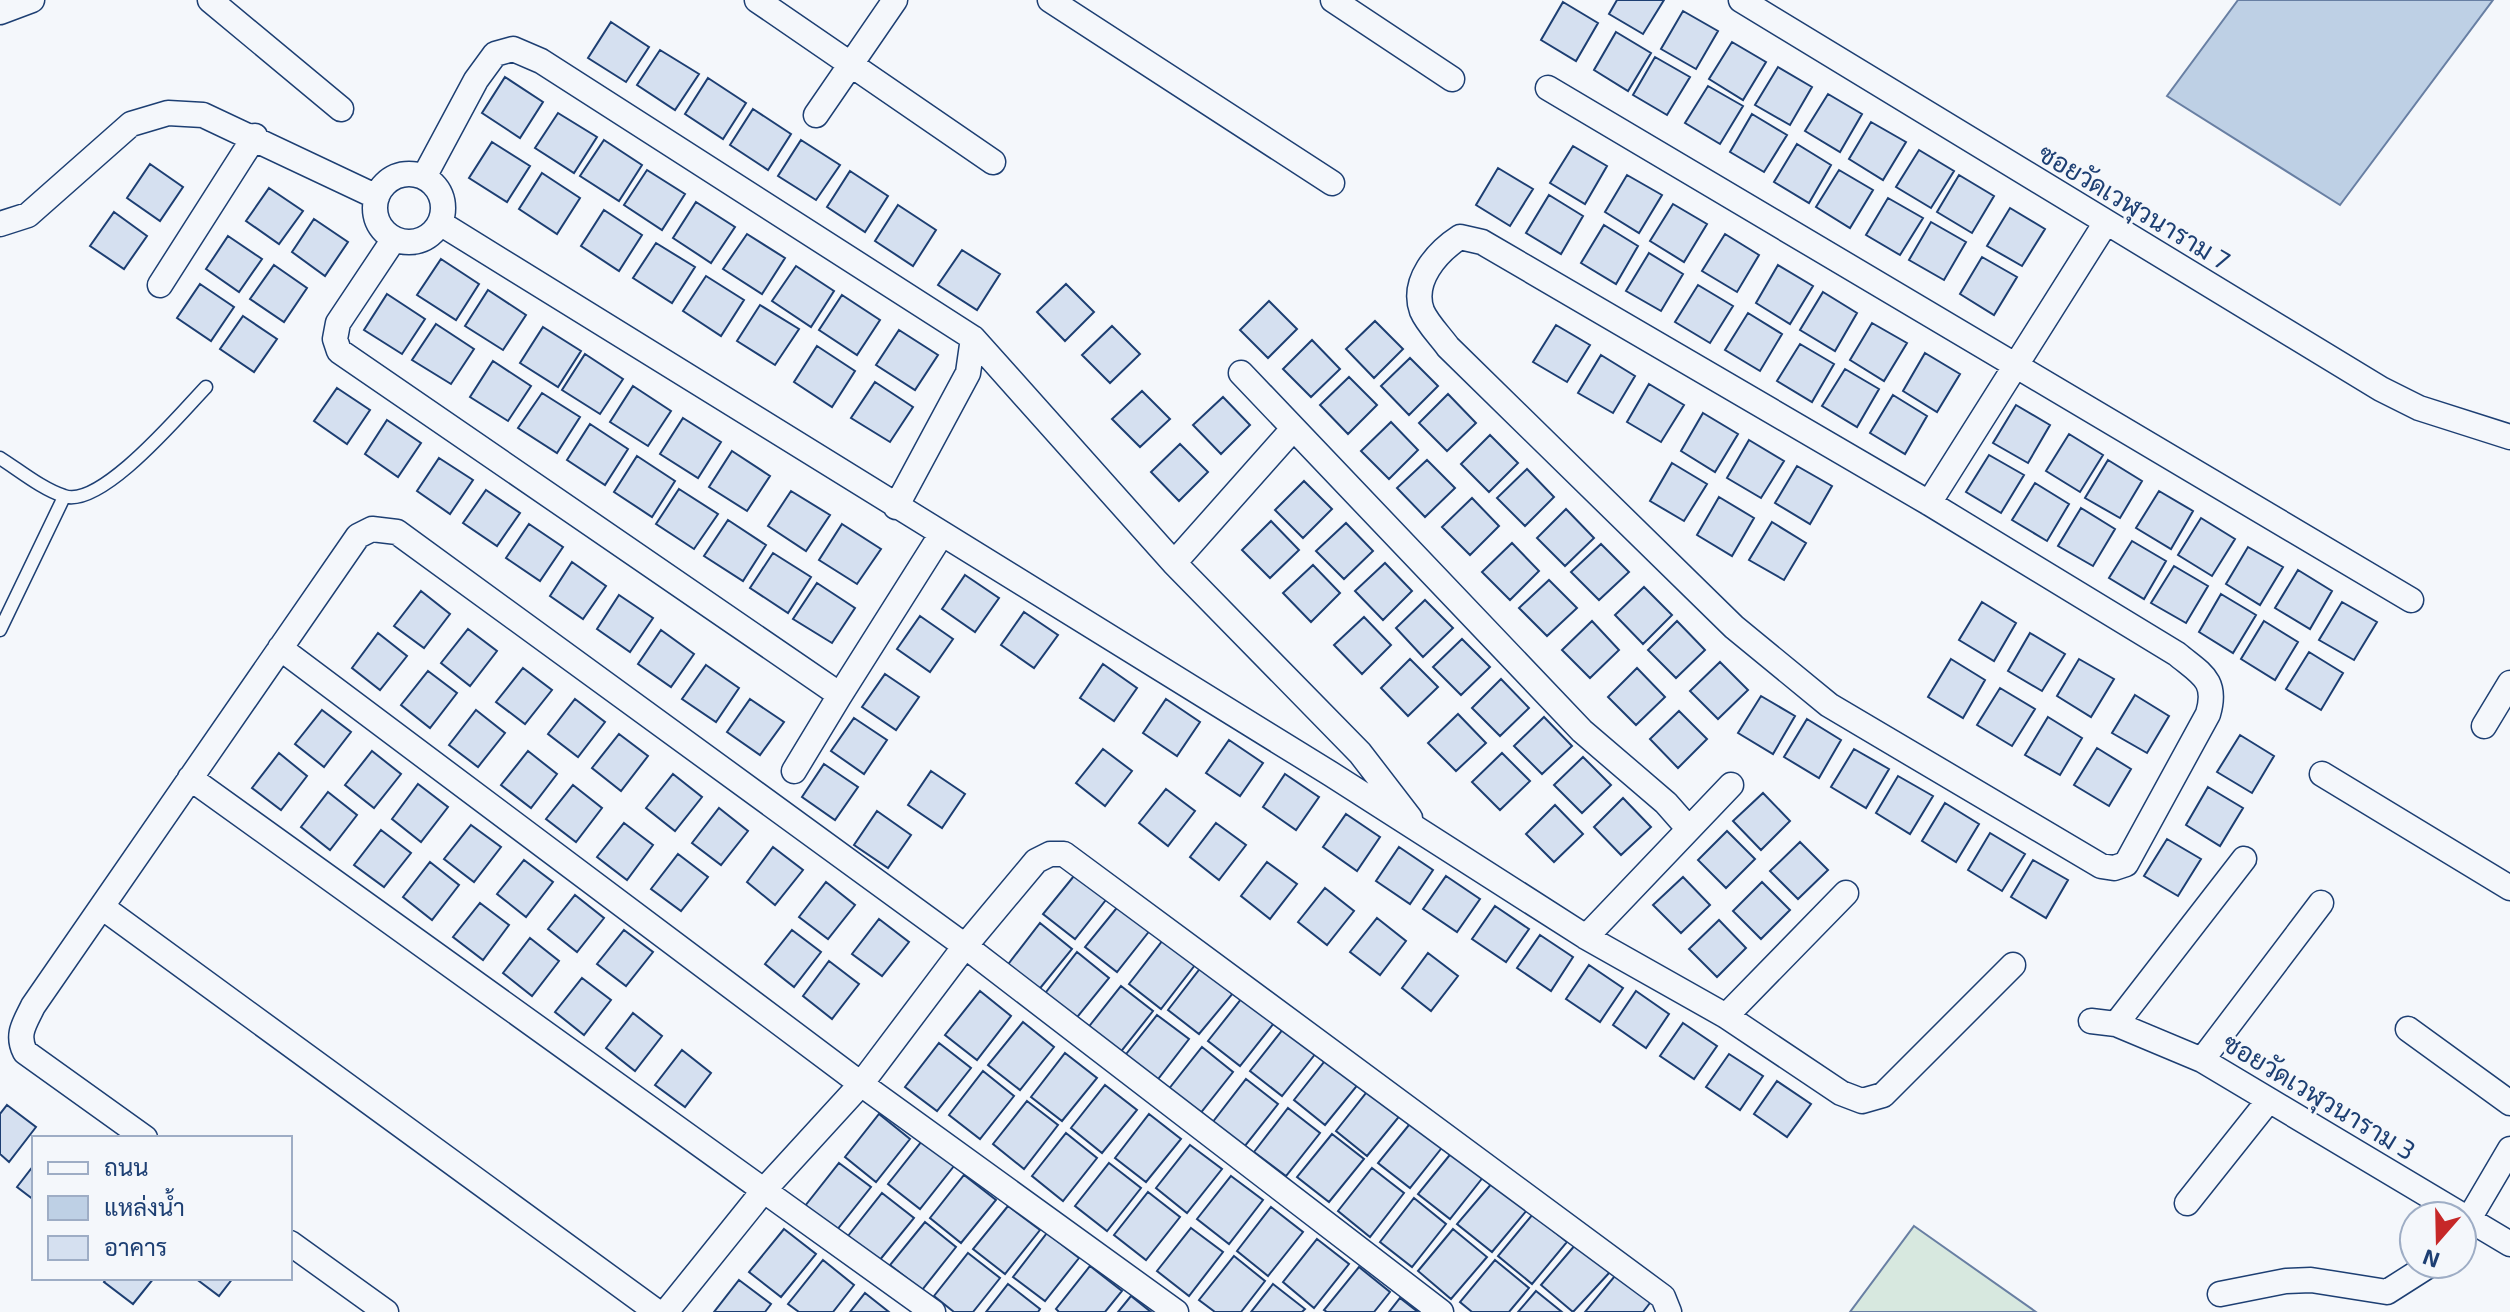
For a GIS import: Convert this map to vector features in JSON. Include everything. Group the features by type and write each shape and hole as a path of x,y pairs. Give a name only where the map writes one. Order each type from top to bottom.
{"street":[{"path":"0,12 32,0"},
{"path":"210,0 341,109"},
{"path":"757,0 993,162"},
{"path":"816,115 895,0"},
{"path":"1050,0 1332,183"},
{"path":"1333,0 1452,79"},
{"name":"ซอยวัดเวฬุวนาราม 7","path":"1741,0 2381,389 2419,408 2510,436"},
{"path":"424,177 476,80 495,54 513,49 541,61 973,338 1174,563 1360,753 1421,832"},
{"path":"1548,88 2411,600"},
{"path":"0,224 28,215 131,124 168,113 203,115 255,136 377,197"},
{"path":"160,285 255,136"},
{"path":"405,174 424,177 441,197 444,206 440,223 429,237 412,243 394,239 381,229 375,213 377,197 387,181 405,174"},
{"path":"440,223 1586,937 1726,1016 1841,1093 1862,1101 1883,1095 2013,965"},
{"path":"1929,503 2105,224"},
{"path":"1460,237 1482,242 1929,503 2177,654 2207,678 2213,696 2208,714 2126,864 2114,868 2101,866 1829,705 1734,627 1448,347 1423,311 1419,288 1441,250 1460,237"},
{"path":"394,239 338,323 335,339 339,351 840,695"},
{"path":"896,507 968,373 973,338"},
{"path":"1241,373 1582,731 1666,803 1688,828"},
{"path":"1174,563 1293,429"},
{"path":"142,1136 25,1052 20,1041 33,1006 358,536 381,528 397,532 965,946 1441,1312"},
{"path":"794,771 941,535"},
{"path":"280,648 861,1084 1176,1312"},
{"path":"2484,726 2510,683"},
{"path":"2322,774 2510,888"},
{"path":"190,778 933,1312"},
{"path":"1586,937 1731,785"},
{"path":"666,1312 765,1189 861,1084 965,946 1036,861 1050,854 1064,854 1663,1297 1669,1312"},
{"path":"2116,1024 2244,859"},
{"path":"1726,1016 1846,893"},
{"path":"2202,1060 2321,903"},
{"path":"102,907 657,1312"},
{"name":"ซอยวัดเวฬุวนาราม 3","path":"2091,1021 2116,1024 2202,1060 2427,1200"},
{"path":"2408,1029 2510,1103"},
{"path":"2187,1203 2269,1100"},
{"path":"2478,1206 2510,1149"},
{"name":"ซอยวัดเวฬุวนาราม 3","path":"2478,1230 2510,1244"},
{"path":"292,1244 386,1312"},
{"path":"2220,1294 2286,1281 2311,1280 2387,1292 2406,1280"}],"lane":[{"path":"0,458 64,497 82,497 124,470 154,444 206,387"},
{"path":"0,630 64,497"}],"shaded area":[{"path":"1914,1226 2036,1312 1850,1312"}],"water":[{"path":"2238,0 2493,0 2340,205 2167,96"}],"building":[{"path":"1617,0 1664,0 1643,34 1609,14"},
{"path":"1563,2 1598,23 1576,61 1541,40"},
{"path":"1683,11 1718,31 1696,69 1661,49"},
{"path":"611,22 649,47 626,82 588,58"},
{"path":"1616,32 1651,53 1628,91 1594,70"},
{"path":"1732,42 1766,62 1743,100 1709,79"},
{"path":"660,50 699,74 675,110 637,85"},
{"path":"1655,57 1690,77 1667,115 1633,95"},
{"path":"1778,67 1812,87 1790,125 1755,105"},
{"path":"505,77 543,102 520,138 482,113"},
{"path":"708,78 746,103 723,139 685,114"},
{"path":"1708,86 1743,106 1720,144 1685,123"},
{"path":"1828,94 1862,114 1840,152 1805,131"},
{"path":"753,109 791,134 768,170 730,145"},
{"path":"558,113 597,137 574,173 535,148"},
{"path":"1752,114 1787,135 1764,172 1730,152"},
{"path":"1871,122 1906,142 1883,180 1849,159"},
{"path":"604,140 642,165 619,201 580,176"},
{"path":"801,140 840,165 816,200 778,176"},
{"path":"492,142 530,166 507,202 469,178"},
{"path":"1797,144 1831,165 1809,203 1774,182"},
{"path":"1573,146 1607,166 1585,204 1550,183"},
{"path":"1919,150 1954,171 1931,208 1896,187"},
{"path":"150,164 183,187 160,221 127,198"},
{"path":"1498,168 1533,189 1510,226 1476,205"},
{"path":"647,170 685,194 662,230 624,205"},
{"path":"1839,170 1873,190 1850,228 1816,207"},
{"path":"850,171 888,196 865,232 827,207"},
{"path":"542,173 580,198 557,234 519,209"},
{"path":"1627,175 1662,195 1639,233 1605,212"},
{"path":"1959,175 1994,196 1972,233 1937,212"},
{"path":"269,188 303,211 279,244 246,221"},
{"path":"1549,195 1583,216 1561,254 1526,233"},
{"path":"1888,198 1923,218 1900,255 1866,235"},
{"path":"696,202 735,227 711,263 673,238"},
{"path":"1673,204 1707,224 1684,262 1650,241"},
{"path":"898,205 936,230 913,266 875,241"},
{"path":"2010,208 2045,229 2022,266 1987,246"},
{"path":"604,210 642,235 619,271 581,246"},
{"path":"114,212 147,236 124,269 90,246"},
{"path":"314,219 348,242 325,276 292,252"},
{"path":"1931,222 1966,242 1944,280 1909,260"},
{"path":"1604,225 1638,246 1616,284 1581,263"},
{"path":"747,234 785,258 762,294 723,269"},
{"path":"1725,234 1759,255 1737,292 1702,271"},
{"path":"228,236 262,259 239,292 206,269"},
{"path":"656,243 695,267 672,303 633,278"},
{"path":"962,250 1000,274 977,310 938,285"},
{"path":"1649,253 1683,274 1661,311 1626,291"},
{"path":"1982,257 2017,277 1994,315 1960,294"},
{"path":"441,259 479,284 456,320 417,295"},
{"path":"274,265 307,288 284,322 250,299"},
{"path":"1778,265 1813,286 1790,324 1756,303"},
{"path":"796,266 834,291 811,327 772,301"},
{"path":"706,276 744,300 721,336 683,311"},
{"path":"200,284 234,307 211,341 177,318"},
{"path":"1066,284 1094,312 1065,341 1037,312"},
{"path":"1698,285 1733,306 1710,343 1675,322"},
{"path":"488,290 526,315 503,350 465,326"},
{"path":"1823,292 1857,313 1835,351 1800,330"},
{"path":"387,294 425,319 402,354 364,330"},
{"path":"842,295 880,320 857,355 819,330"},
{"path":"1269,301 1297,329 1268,358 1240,330"},
{"path":"760,305 799,329 775,365 737,341"},
{"path":"1748,313 1782,334 1760,371 1725,350"},
{"path":"243,316 277,339 254,372 220,349"},
{"path":"1375,321 1403,349 1374,378 1346,349"},
{"path":"1872,323 1907,343 1884,381 1850,360"},
{"path":"436,324 474,349 451,384 412,360"},
{"path":"1556,325 1590,345 1567,382 1533,362"},
{"path":"1112,326 1140,354 1110,383 1082,355"},
{"path":"543,327 581,351 558,387 520,363"},
{"path":"899,330 938,355 915,390 876,365"},
{"path":"1312,340 1340,369 1311,397 1283,369"},
{"path":"1800,344 1834,364 1812,402 1777,381"},
{"path":"817,346 855,371 832,407 794,382"},
{"path":"1925,353 1960,374 1937,412 1903,391"},
{"path":"585,354 623,379 600,414 562,390"},
{"path":"1601,355 1635,376 1613,413 1578,393"},
{"path":"1410,358 1438,386 1409,415 1381,386"},
{"path":"493,361 531,386 508,421 470,397"},
{"path":"1845,369 1879,389 1857,427 1822,406"},
{"path":"1349,377 1377,405 1348,434 1320,405"},
{"path":"875,382 913,407 890,442 851,418"},
{"path":"1649,384 1684,405 1661,442 1627,422"},
{"path":"633,386 671,411 648,446 610,422"},
{"path":"337,388 370,410 347,444 314,421"},
{"path":"1142,391 1170,419 1140,447 1112,419"},
{"path":"542,393 580,417 557,453 518,428"},
{"path":"1448,394 1476,423 1447,451 1419,423"},
{"path":"1893,395 1927,416 1905,454 1870,433"},
{"path":"1223,397 1250,425 1221,454 1193,425"},
{"path":"2016,405 2050,425 2028,463 1993,443"},
{"path":"1703,413 1738,434 1715,472 1681,451"},
{"path":"683,418 721,442 698,478 660,454"},
{"path":"387,420 421,443 398,477 365,454"},
{"path":"1391,422 1418,450 1389,479 1361,451"},
{"path":"590,424 628,449 605,485 567,460"},
{"path":"2069,434 2103,455 2080,492 2046,471"},
{"path":"1490,435 1518,463 1489,492 1461,464"},
{"path":"1749,440 1784,461 1761,498 1727,478"},
{"path":"1180,444 1208,472 1179,501 1151,472"},
{"path":"732,451 770,476 747,511 709,487"},
{"path":"1989,455 2024,475 2001,513 1966,492"},
{"path":"637,456 675,481 652,517 614,492"},
{"path":"439,458 473,480 450,514 417,491"},
{"path":"1427,460 1455,488 1425,517 1397,488"},
{"path":"2108,460 2142,481 2120,518 2085,498"},
{"path":"1672,463 1707,484 1684,521 1650,501"},
{"path":"1797,466 1832,486 1810,524 1775,503"},
{"path":"1527,469 1554,497 1525,526 1497,498"},
{"path":"1304,481 1332,509 1303,538 1275,510"},
{"path":"2035,483 2069,504 2047,541 2012,520"},
{"path":"679,489 718,514 694,549 656,524"},
{"path":"486,490 520,513 497,546 463,523"},
{"path":"791,491 830,515 806,551 768,526"},
{"path":"2159,491 2193,511 2171,549 2136,528"},
{"path":"1719,497 1754,518 1732,556 1697,535"},
{"path":"1472,498 1499,526 1470,555 1442,527"},
{"path":"2081,508 2115,529 2093,566 2058,546"},
{"path":"1566,509 1594,538 1565,566 1537,538"},
{"path":"2201,518 2235,539 2212,576 2178,555"},
{"path":"728,520 766,545 743,581 704,556"},
{"path":"1271,521 1299,550 1270,578 1242,550"},
{"path":"1772,522 1806,543 1784,580 1749,560"},
{"path":"1346,523 1373,551 1344,579 1316,551"},
{"path":"529,524 563,547 540,581 506,558"},
{"path":"842,524 881,549 857,584 819,560"},
{"path":"2132,541 2166,561 2144,599 2109,578"},
{"path":"1512,543 1539,571 1510,600 1482,572"},
{"path":"1601,544 1629,572 1599,600 1571,572"},
{"path":"2248,547 2283,567 2260,605 2226,584"},
{"path":"773,553 811,577 788,613 750,588"},
{"path":"572,562 606,586 583,619 550,596"},
{"path":"1385,563 1412,591 1383,620 1355,591"},
{"path":"1313,565 1340,593 1311,622 1283,593"},
{"path":"2174,566 2208,586 2186,623 2151,603"},
{"path":"2298,570 2332,591 2310,629 2275,608"},
{"path":"965,575 999,598 975,632 942,609"},
{"path":"1549,580 1577,608 1547,636 1519,608"},
{"path":"817,583 855,608 832,643 793,619"},
{"path":"1644,587 1672,615 1643,644 1615,615"},
{"path":"421,591 450,614 424,648 394,626"},
{"path":"2221,594 2256,615 2233,653 2199,632"},
{"path":"619,595 653,618 630,652 597,629"},
{"path":"1425,600 1453,628 1423,657 1396,628"},
{"path":"1982,602 2016,623 1994,661 1959,640"},
{"path":"2342,602 2377,622 2354,660 2319,640"},
{"path":"1024,612 1058,635 1034,668 1001,645"},
{"path":"920,616 953,639 930,672 897,649"},
{"path":"1364,617 1391,645 1362,674 1334,645"},
{"path":"1592,621 1619,650 1590,678 1562,650"},
{"path":"1677,621 1705,650 1676,678 1648,650"},
{"path":"2264,621 2298,642 2275,680 2241,659"},
{"path":"468,629 497,651 470,686 441,663"},
{"path":"661,630 694,654 671,687 638,664"},
{"path":"378,633 407,656 380,690 352,668"},
{"path":"2030,633 2065,654 2042,691 2008,671"},
{"path":"1462,639 1490,667 1461,695 1433,667"},
{"path":"2309,652 2343,673 2321,710 2286,689"},
{"path":"1410,659 1438,687 1408,716 1381,688"},
{"path":"1951,659 1985,680 1963,718 1928,697"},
{"path":"2079,659 2114,679 2091,717 2057,696"},
{"path":"1720,662 1748,690 1718,719 1690,691"},
{"path":"1103,664 1137,688 1114,721 1080,698"},
{"path":"706,665 739,688 716,722 682,699"},
{"path":"523,668 552,690 525,724 496,702"},
{"path":"1637,668 1665,697 1636,725 1608,697"},
{"path":"428,671 457,693 430,728 401,705"},
{"path":"885,674 919,697 896,730 862,707"},
{"path":"1501,679 1529,708 1500,736 1472,708"},
{"path":"2000,688 2035,709 2012,746 1977,725"},
{"path":"2135,695 2169,716 2147,753 2112,733"},
{"path":"1761,696 1795,716 1773,754 1738,733"},
{"path":"575,699 605,722 578,757 548,734"},
{"path":"750,699 784,722 760,755 727,732"},
{"path":"1166,699 1200,722 1177,756 1143,733"},
{"path":"322,710 351,732 324,767 295,744"},
{"path":"476,710 505,733 478,767 449,745"},
{"path":"1679,711 1707,739 1678,768 1650,739"},
{"path":"1458,714 1486,743 1456,771 1428,743"},
{"path":"1544,717 1572,746 1542,774 1514,746"},
{"path":"2048,717 2082,738 2060,775 2025,755"},
{"path":"854,718 887,740 864,774 831,751"},
{"path":"1807,719 1841,740 1819,778 1784,757"},
{"path":"619,734 648,756 621,791 592,768"},
{"path":"2240,735 2274,756 2252,793 2217,772"},
{"path":"1229,740 1263,763 1240,796 1206,773"},
{"path":"2097,748 2131,769 2109,806 2074,785"},
{"path":"1103,749 1132,771 1105,806 1076,783"},
{"path":"1854,749 1889,769 1866,808 1831,787"},
{"path":"372,751 401,774 374,808 345,785"},
{"path":"528,751 557,774 531,808 501,785"},
{"path":"279,753 307,776 281,810 252,788"},
{"path":"1502,753 1530,781 1500,810 1472,782"},
{"path":"1583,757 1611,785 1582,813 1554,785"},
{"path":"824,764 858,787 835,820 802,797"},
{"path":"931,771 965,794 942,828 908,805"},
{"path":"673,774 702,797 675,831 646,808"},
{"path":"1285,774 1319,797 1296,830 1263,807"},
{"path":"1898,776 1933,796 1910,834 1876,813"},
{"path":"418,784 448,807 421,842 392,819"},
{"path":"573,785 602,808 576,842 546,819"},
{"path":"2208,787 2243,808 2220,846 2186,825"},
{"path":"1166,789 1195,811 1168,846 1139,823"},
{"path":"328,792 357,815 330,850 301,827"},
{"path":"1763,793 1790,821 1761,850 1733,821"},
{"path":"1623,798 1651,827 1621,855 1594,827"},
{"path":"1945,803 1979,824 1956,862 1922,841"},
{"path":"1555,805 1583,834 1554,862 1526,834"},
{"path":"719,808 748,831 721,865 692,843"},
{"path":"877,811 911,835 888,868 854,845"},
{"path":"1346,814 1380,837 1357,871 1323,847"},
{"path":"624,823 653,845 627,880 597,857"},
{"path":"1216,823 1246,845 1219,880 1190,857"},
{"path":"471,825 501,847 474,882 444,859"},
{"path":"381,830 411,853 384,887 354,865"},
{"path":"1727,831 1755,859 1726,888 1698,860"},
{"path":"1990,833 2025,854 2002,891 1968,870"},
{"path":"2167,839 2201,859 2178,896 2144,876"},
{"path":"1800,842 1828,870 1798,899 1770,871"},
{"path":"773,847 803,870 775,905 747,882"},
{"path":"1399,847 1433,870 1410,904 1376,881"},
{"path":"678,854 708,877 681,911 651,889"},
{"path":"524,860 553,882 526,917 497,894"},
{"path":"2033,860 2068,880 2046,918 2011,897"},
{"path":"430,862 459,885 432,920 403,897"},
{"path":"1267,862 1297,884 1270,919 1241,896"},
{"path":"1078,871 1109,896 1075,939 1043,914"},
{"path":"1446,876 1480,899 1457,932 1423,909"},
{"path":"1683,877 1710,905 1681,933 1653,905"},
{"path":"826,882 855,905 828,939 799,917"},
{"path":"1762,882 1790,910 1761,939 1733,911"},
{"path":"1325,888 1354,911 1327,945 1298,922"},
{"path":"575,895 604,918 577,952 548,929"},
{"path":"480,903 509,925 483,960 453,937"},
{"path":"1120,904 1151,929 1117,972 1085,947"},
{"path":"1495,906 1529,929 1506,962 1472,939"},
{"path":"1377,918 1406,941 1380,975 1350,952"},
{"path":"879,919 909,942 882,976 852,954"},
{"path":"1719,920 1746,948 1717,977 1689,949"},
{"path":"1040,923 1072,949 1037,992 1006,967"},
{"path":"624,930 653,952 626,986 597,964"},
{"path":"792,930 821,952 794,987 765,964"},
{"path":"1540,935 1573,957 1551,991 1517,968"},
{"path":"530,938 559,961 532,996 503,973"},
{"path":"1163,940 1195,965 1161,1009 1129,984"},
{"path":"1077,952 1109,978 1074,1021 1043,996"},
{"path":"1428,953 1458,976 1431,1011 1402,988"},
{"path":"829,961 859,984 832,1019 803,996"},
{"path":"1589,965 1623,988 1600,1022 1566,999"},
{"path":"1202,966 1234,992 1199,1034 1168,1010"},
{"path":"582,978 611,1000 584,1035 555,1012"},
{"path":"1121,986 1153,1011 1119,1054 1087,1029"},
{"path":"980,991 1011,1016 977,1060 945,1035"},
{"path":"1636,991 1669,1014 1646,1048 1613,1025"},
{"path":"1242,998 1274,1023 1240,1066 1208,1041"},
{"path":"633,1013 662,1036 635,1071 606,1048"},
{"path":"1157,1015 1189,1039 1155,1083 1123,1058"},
{"path":"1023,1022 1054,1047 1020,1090 988,1065"},
{"path":"1683,1023 1717,1046 1694,1079 1660,1056"},
{"path":"1284,1028 1316,1053 1282,1096 1250,1071"},
{"path":"939,1043 971,1068 937,1111 905,1087"},
{"path":"1202,1047 1233,1072 1199,1115 1168,1090"},
{"path":"682,1050 711,1073 685,1107 655,1085"},
{"path":"1065,1053 1097,1078 1062,1121 1031,1097"},
{"path":"1729,1054 1763,1076 1740,1110 1706,1087"},
{"path":"1328,1057 1360,1082 1325,1125 1294,1100"},
{"path":"983,1071 1014,1096 980,1139 949,1115"},
{"path":"1246,1079 1278,1104 1244,1147 1212,1123"},
{"path":"1777,1081 1811,1104 1787,1137 1754,1114"},
{"path":"1105,1085 1137,1110 1102,1153 1071,1128"},
{"path":"1370,1088 1402,1113 1367,1156 1336,1131"},
{"path":"1027,1101 1058,1125 1024,1169 993,1144"},
{"path":"7,1105 36,1127 9,1162 0,1154 0,1114"},
{"path":"1288,1108 1320,1133 1286,1176 1254,1152"},
{"path":"879,1114 910,1139 876,1182 845,1157"},
{"path":"1149,1114 1181,1139 1146,1182 1115,1158"},
{"path":"1413,1120 1444,1145 1410,1188 1378,1163"},
{"path":"1066,1133 1097,1158 1063,1201 1032,1176"},
{"path":"1332,1134 1364,1159 1329,1202 1297,1177"},
{"path":"922,1141 954,1166 920,1209 888,1184"},
{"path":"1190,1145 1222,1169 1187,1213 1156,1188"},
{"path":"1453,1151 1484,1176 1450,1219 1418,1194"},
{"path":"839,1163 871,1187 836,1231 805,1206"},
{"path":"1109,1163 1141,1188 1107,1231 1075,1206"},
{"path":"32,1168 32,1198 17,1187"},
{"path":"1372,1168 1404,1193 1370,1237 1338,1211"},
{"path":"964,1175 996,1200 961,1243 930,1218"},
{"path":"1231,1176 1263,1200 1229,1244 1197,1219"},
{"path":"1493,1182 1527,1210 1492,1252 1457,1224"},
{"path":"1148,1192 1180,1217 1146,1260 1114,1235"},
{"path":"882,1193 914,1218 879,1261 848,1236"},
{"path":"1414,1198 1446,1224 1412,1267 1380,1242"},
{"path":"1008,1206 1040,1230 1005,1274 973,1249"},
{"path":"1271,1207 1303,1232 1268,1276 1237,1251"},
{"path":"1533,1214 1567,1242 1532,1284 1498,1256"},
{"path":"925,1222 956,1247 922,1290 890,1265"},
{"path":"1191,1228 1223,1252 1189,1296 1157,1271"},
{"path":"784,1229 816,1254 781,1297 749,1272"},
{"path":"1453,1229 1487,1257 1451,1299 1418,1271"},
{"path":"1047,1233 1079,1258 1045,1301 1013,1277"},
{"path":"1317,1239 1349,1264 1314,1308 1283,1282"},
{"path":"1576,1244 1610,1272 1573,1312 1541,1285"},
{"path":"968,1253 1000,1278 973,1312 954,1312 934,1296"},
{"path":"1234,1256 1265,1281 1241,1312 1215,1312 1199,1300"},
{"path":"823,1260 854,1285 833,1312 799,1312 788,1304"},
{"path":"1495,1260 1529,1288 1509,1312 1472,1312 1460,1302"},
{"path":"1090,1266 1122,1291 1105,1312 1059,1312 1056,1309"},
{"path":"1359,1267 1390,1292 1374,1312 1324,1310"},
{"path":"1619,1271 1653,1299 1643,1312 1585,1312"},
{"path":"106,1280 152,1280 133,1304 104,1282"},
{"path":"198,1280 231,1280 219,1296"},
{"path":"739,1280 771,1304 765,1312 714,1312"},
{"path":"1008,1284 1040,1309 1038,1312 986,1312"},
{"path":"1273,1284 1305,1309 1302,1312 1251,1312"},
{"path":"1536,1291 1562,1312 1518,1312"},
{"path":"865,1293 889,1312 850,1312"},
{"path":"1131,1296 1151,1312 1118,1312"},
{"path":"1400,1298 1418,1312 1389,1312"}]}
